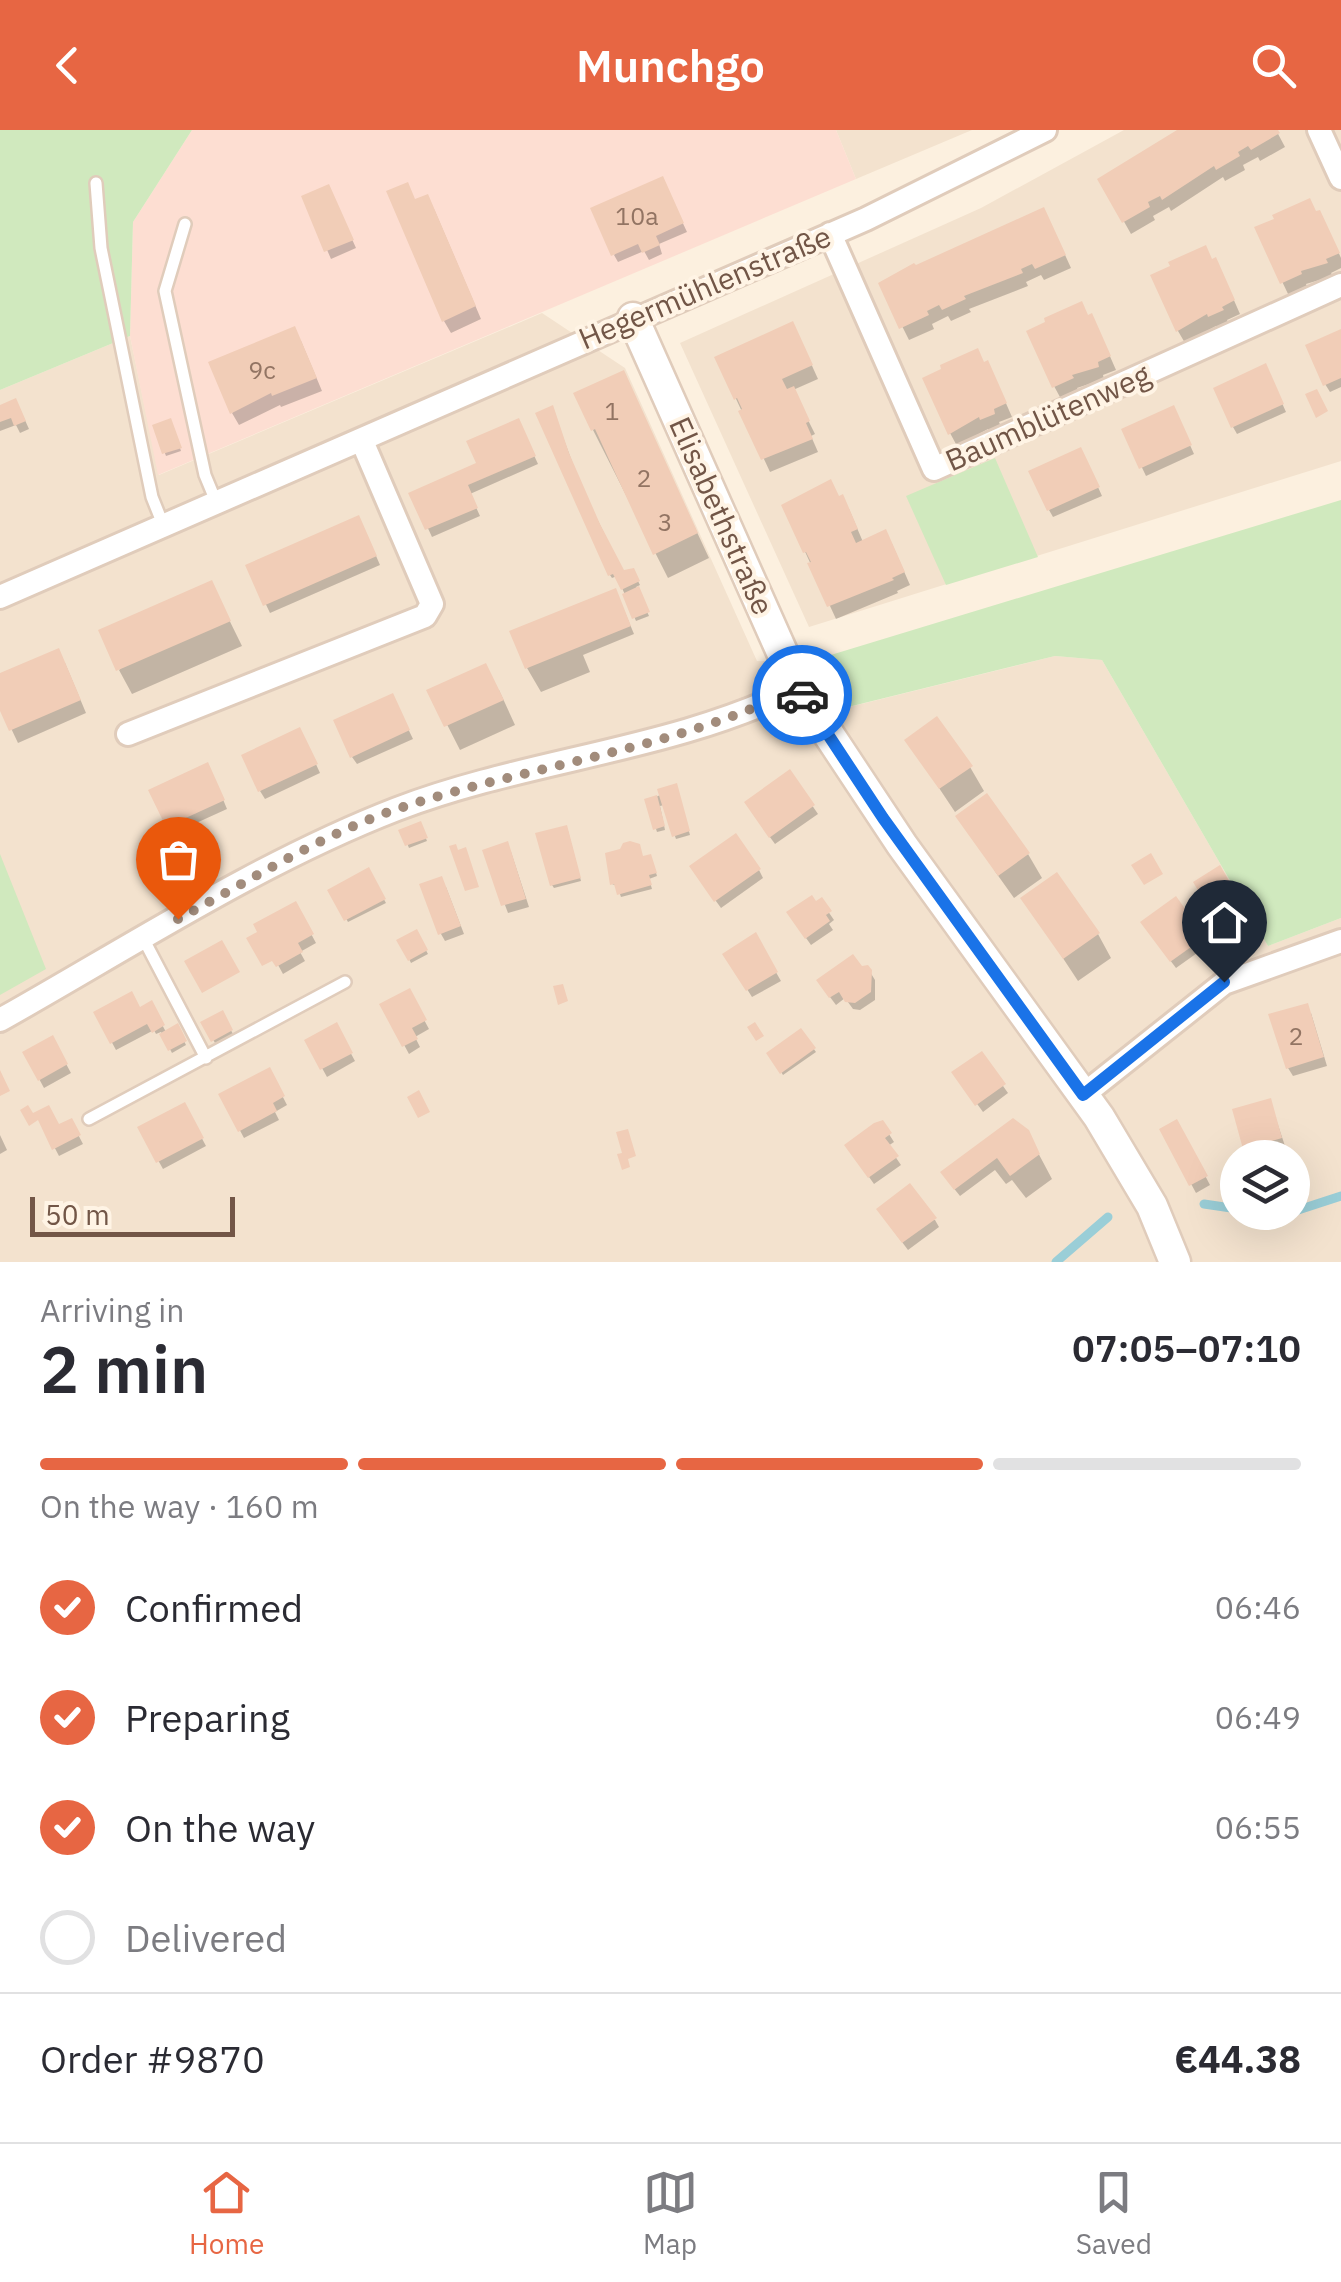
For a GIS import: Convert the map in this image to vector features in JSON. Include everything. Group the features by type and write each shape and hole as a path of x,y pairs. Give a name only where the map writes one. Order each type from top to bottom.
{"street":[{"name":"Hegermühlenstraße","path":"0,596 830,234 1045,130"},
{"path":"1319,130 1341,178"},
{"name":"Baumblütenweg","path":"830,234 934,470 1341,285"},
{"name":"Elisabethstraße","path":"633,318 798,688 890,828 1083,1095 1136,1178 1176,1262"},
{"path":"128,734 425,616 432,604 362,441"},
{"path":"0,1020 316,844 398,809 698,727 760,707 798,688"},
{"path":"1083,1095 1224,982 1341,941"}],"lane":[{"path":"96,183 101,248 152,497 164,526"},
{"path":"185,224 165,290 205,475 217,504"},
{"path":"143,938 206,1058"},
{"path":"89,1119 345,982"}],"shaded area":[{"path":"192,130 836,130 856,179 158,475 130,336 133,222"},
{"path":"836,130 972,130 856,179"},
{"path":"1124,130 1341,130 1341,461 809,627 680,343 981,208"},
{"path":"542,313 625,368 757,661 812,662 841,709 1055,656 1102,660 1268,946 1341,918 1341,1262 0,1262 0,390 130,336 159,475"}],"green space":[{"path":"0,130 192,130 133,222 130,336 0,390"},
{"path":"995,458 1038,557 946,585 906,496"},
{"path":"1341,500 1341,918 1268,946 1102,660 1055,656 840,709 811,661"},
{"path":"0,854 46,969 0,995"}],"building":[{"path":"1177,130 1280,133 1251,150 1248,146 1238,152 1240,156 1216,170 1214,166 1162,200 1160,196 1148,202 1150,207 1122,223 1097,179"},
{"path":"663,176 684,223 656,236 660,245 642,253 638,244 611,256 590,208"},
{"path":"408,182 415,199 428,194 476,306 442,322 386,191"},
{"path":"329,184 354,240 324,252 301,196"},
{"path":"1310,198 1316,211 1320,210 1340,253 1326,259 1328,263 1301,271 1302,274 1280,284 1254,227"},
{"path":"1044,207 1066,255 1035,269 1032,264 1021,269 1023,273 964,296 966,299 942,310 939,305 927,311 929,315 899,329 878,283 914,263"},
{"path":"1206,245 1212,259 1216,257 1235,300 1222,307 1224,310 1208,317 1207,314 1176,332 1150,275"},
{"path":"1082,301 1088,315 1092,313 1111,356 1098,362 1099,367 1072,375 1074,378 1052,388 1026,331"},
{"path":"793,321 813,365 782,379 787,389 794,386 810,421 806,423 813,439 761,460 738,411 742,409 737,398 734,400 714,357"},
{"path":"295,326 317,378 272,396 271,393 230,414 208,362"},
{"path":"1341,329 1341,378 1323,386 1305,345"},
{"path":"978,348 984,362 988,360 1007,403 994,409 995,414 980,420 979,417 948,435 922,378"},
{"path":"1266,363 1284,404 1231,428 1213,388"},
{"path":"624,370 698,533 653,555 595,429 591,431 573,393"},
{"path":"1317,389 1328,411 1316,418 1305,394"},
{"path":"16,398 26,421 14,426 11,418 0,422 0,405"},
{"path":"553,405 600,524 624,570 634,568 640,581 621,590 613,574 608,576 535,413"},
{"path":"1174,405 1192,445 1139,469 1121,429"},
{"path":"171,418 182,448 162,454 152,425"},
{"path":"519,418 536,456 468,485 478,508 425,530 408,493 476,463 466,441"},
{"path":"1081,447 1100,487 1047,511 1028,471"},
{"path":"831,479 839,496 843,494 858,529 851,532 856,543 886,529 905,572 827,607 807,563 811,562 781,505"},
{"path":"359,515 377,556 263,606 245,565"},
{"path":"212,580 231,621 116,671 98,630"},
{"path":"639,586 650,612 632,619 622,594"},
{"path":"616,588 631,626 525,669 509,631"},
{"path":"59,648 81,700 9,731 0,711 0,673"},
{"path":"486,663 504,700 444,727 426,690"},
{"path":"393,693 410,730 350,758 333,720"},
{"path":"937,716 973,766 939,789 904,740"},
{"path":"300,727 318,764 258,792 241,755"},
{"path":"208,762 225,800 166,827 148,790"},
{"path":"790,769 815,805 769,838 744,802"},
{"path":"677,783 690,831 672,837 657,789"},
{"path":"987,793 1030,853 998,876 955,816"},
{"path":"657,795 665,826 653,830 644,799"},
{"path":"421,821 428,838 405,846 398,830"},
{"path":"567,825 581,878 550,886 535,833"},
{"path":"736,833 761,869 714,902 689,866"},
{"path":"508,841 526,899 501,906 482,850"},
{"path":"630,841 640,844 643,856 651,854 657,873 649,875 652,885 617,895 614,884 610,885 605,853"},
{"path":"456,844 458,850 466,847 479,887 465,891 449,846"},
{"path":"1151,853 1163,874 1144,885 1131,865"},
{"path":"1220,865 1232,886 1205,902 1193,882"},
{"path":"369,867 386,899 344,921 327,890"},
{"path":"1057,872 1100,933 1063,959 1020,898"},
{"path":"442,876 461,926 438,935 419,884"},
{"path":"812,895 816,901 822,897 832,911 826,915 830,921 805,939 786,912"},
{"path":"1176,896 1205,937 1170,962 1140,922"},
{"path":"296,901 314,934 298,943 303,952 276,967 272,961 262,966 246,938 257,932 253,924"},
{"path":"417,929 428,950 408,961 396,940"},
{"path":"756,932 778,972 746,991 722,954"},
{"path":"222,940 240,972 202,993 184,961"},
{"path":"853,954 862,966 868,965 872,970 871,992 855,1003 845,1002 839,992 829,998 816,980"},
{"path":"563,984 568,1001 558,1005 553,986"},
{"path":"410,988 427,1020 412,1028 418,1039 402,1047 379,1004"},
{"path":"132,991 140,1007 152,1000 165,1025 152,1033 147,1024 110,1044 93,1012"},
{"path":"1308,1003 1324,1057 1286,1069 1268,1014"},
{"path":"223,1010 233,1030 211,1042 200,1022"},
{"path":"337,1022 353,1053 320,1070 304,1040"},
{"path":"755,1022 764,1036 756,1041 747,1027"},
{"path":"178,1023 187,1041 168,1051 159,1034"},
{"path":"801,1028 816,1048 780,1074 766,1053"},
{"path":"53,1035 68,1064 38,1081 22,1052"},
{"path":"982,1051 1006,1084 975,1106 951,1072"},
{"path":"270,1067 285,1096 273,1103 277,1111 238,1132 218,1094"},
{"path":"0,1070 10,1091 0,1096"},
{"path":"419,1090 430,1112 418,1118 407,1097"},
{"path":"1271,1098 1282,1138 1241,1140 1232,1109"},
{"path":"185,1102 204,1138 156,1163 137,1127"},
{"path":"28,1105 33,1113 49,1105 59,1124 72,1118 81,1135 52,1150 38,1120 29,1126 20,1110"},
{"path":"1013,1118 1029,1130 1040,1154 1010,1176 997,1158 954,1190 940,1172"},
{"path":"1177,1119 1208,1176 1189,1186 1159,1129"},
{"path":"883,1120 892,1133 885,1138 899,1156 868,1178 844,1145"},
{"path":"628,1129 636,1156 628,1159 630,1167 622,1170 616,1132"},
{"path":"910,1183 937,1218 902,1243 876,1209"}],"waterway":[{"path":"1310,1206 1341,1196"},
{"path":"1204,1204 1220,1206"},
{"path":"1056,1262 1108,1217"}],"way so far":[{"path":"178,919 316,844 398,809 698,727 760,707 798,688 802,695"}],"route":[{"path":"802,695 883,818 1083,1095 1119,1070 1224,982"}]}
